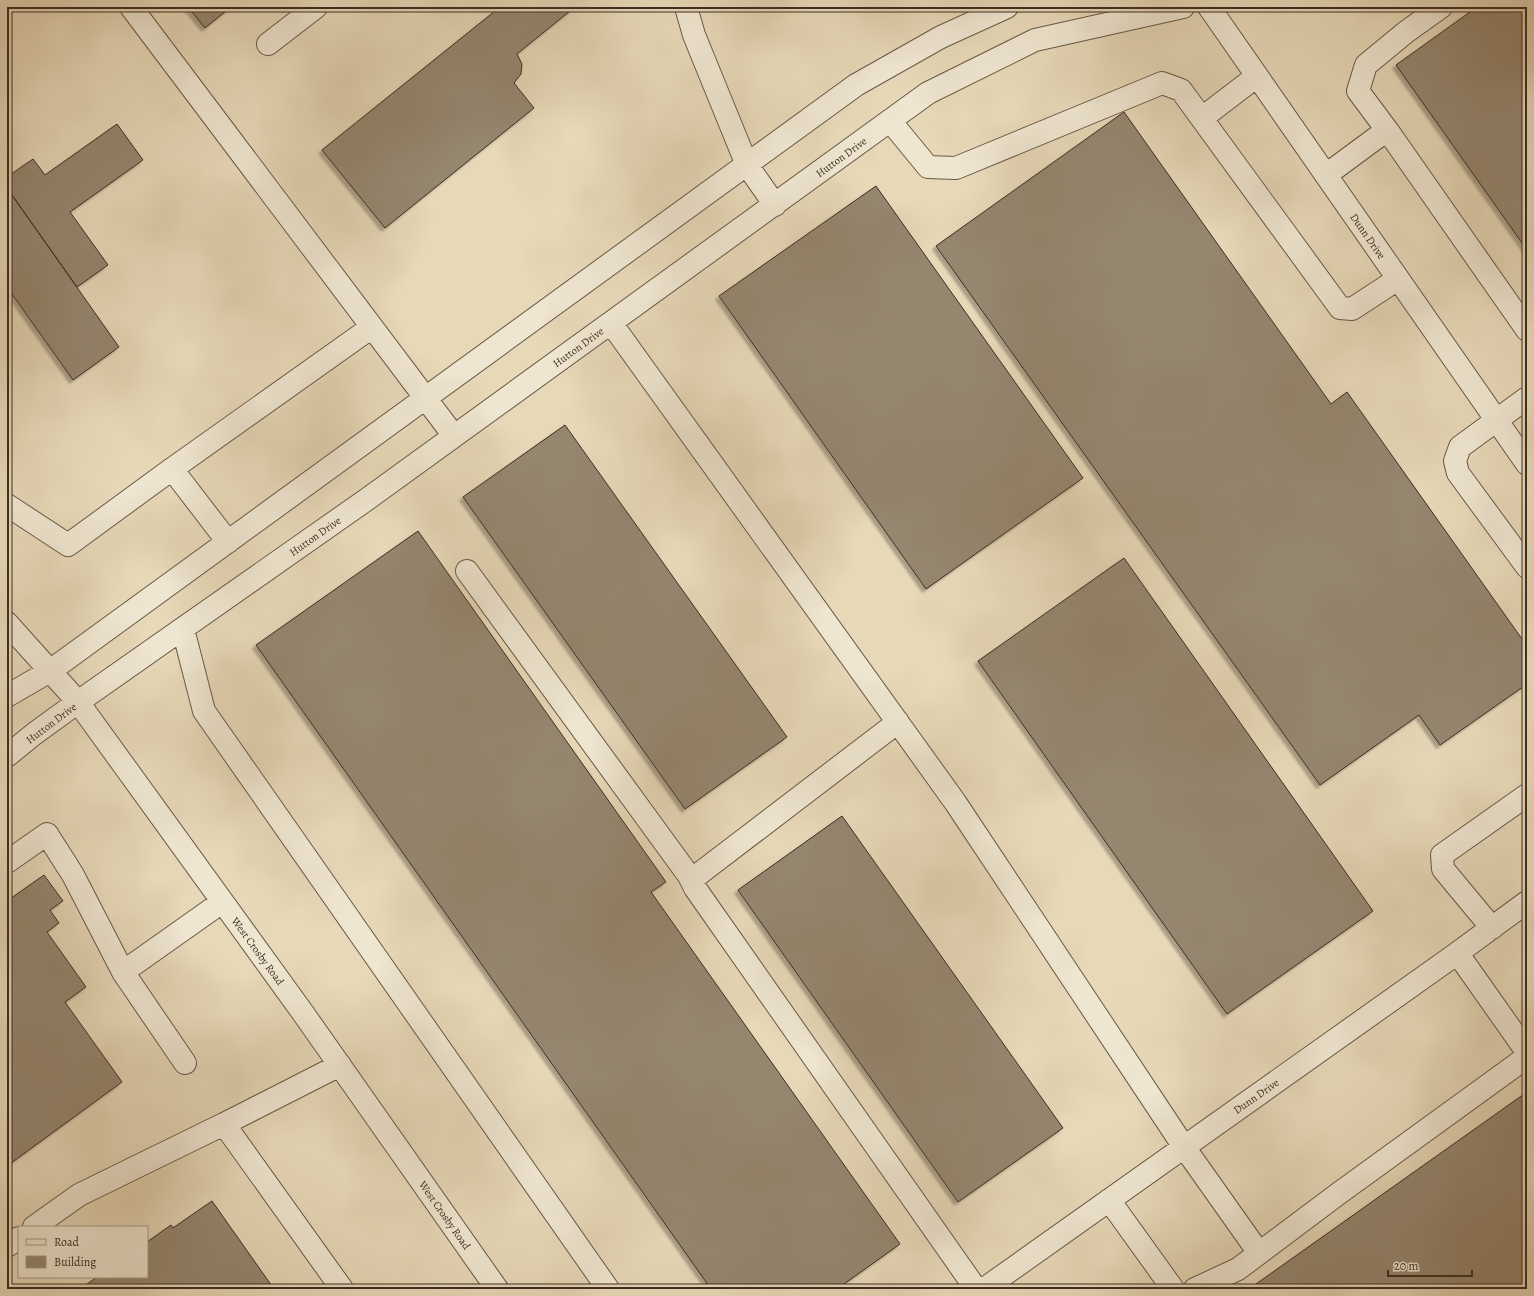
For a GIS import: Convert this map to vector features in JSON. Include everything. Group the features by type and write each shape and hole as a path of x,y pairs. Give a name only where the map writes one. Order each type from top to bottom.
{"street":[{"path":"131,7 454,436"},
{"path":"268,44 316,7"},
{"path":"686,7 694,35 747,165 775,205"},
{"path":"7,696 50,671 856,85 941,37 1007,7"},
{"name":"Hutton Drive","path":"7,756 78,702 454,436 891,122 928,93 1035,40 1183,7"},
{"name":"Dunn Drive","path":"1209,7 1527,464"},
{"path":"1441,7 1406,32 1366,65 1358,91 1527,330"},
{"path":"1202,118 1257,76"},
{"path":"891,122 928,167 956,168 1162,83 1181,90 1340,308 1352,309 1398,279"},
{"path":"1326,175 1387,130"},
{"path":"611,323 955,802 1184,1147 1258,1253"},
{"path":"7,505 68,545 372,327"},
{"path":"1527,398 1460,448 1455,461 1458,473 1527,567"},
{"path":"172,469 228,542"},
{"path":"468,571 691,880 694,888 976,1289"},
{"name":"West Crosby Road","path":"7,623 78,702 340,1065 497,1289"},
{"path":"183,629 204,711 608,1289"},
{"path":"691,880 898,722"},
{"path":"1492,928 1443,869 1442,855 1527,795"},
{"path":"7,862 47,834 72,875 123,972 185,1064"},
{"path":"123,972 222,902"},
{"name":"Dunn Drive","path":"984,1289 1458,954 1527,902"},
{"path":"1458,954 1527,1052"},
{"path":"1196,1289 1238,1269 1338,1194 1527,1057"},
{"path":"35,1226 79,1195 340,1065"},
{"path":"224,1124 342,1289"},
{"path":"1109,1200 1173,1289"},
{"path":"7,1246 18,1239"}],"building":[{"path":"188,7 231,7 205,28"},
{"path":"500,7 575,7 517,54 522,64 521,74 514,83 534,108 385,228 322,150"},
{"path":"1477,7 1527,7 1527,250 1396,65"},
{"path":"1124,112 1331,404 1347,392 1527,646 1527,684 1440,745 1419,715 1320,785 936,246"},
{"path":"117,124 143,160 70,212 108,265 77,287 7,188 7,177 33,159 45,175"},
{"path":"876,186 1083,478 926,589 719,296"},
{"path":"7,188 119,347 73,380 7,287"},
{"path":"565,425 787,737 685,809 463,497"},
{"path":"418,531 666,882 651,892 900,1244 837,1289 711,1289 256,645"},
{"path":"1124,558 1373,911 1227,1014 978,661"},
{"path":"842,816 1063,1128 958,1202 738,890"},
{"path":"44,875 63,901 50,910 59,923 47,932 86,987 65,1002 122,1082 7,1166 7,901"},
{"path":"1527,1092 1527,1289 1249,1289"},
{"path":"212,1201 274,1289 80,1289 96,1278 148,1278 148,1241 171,1225 173,1228"}]}
